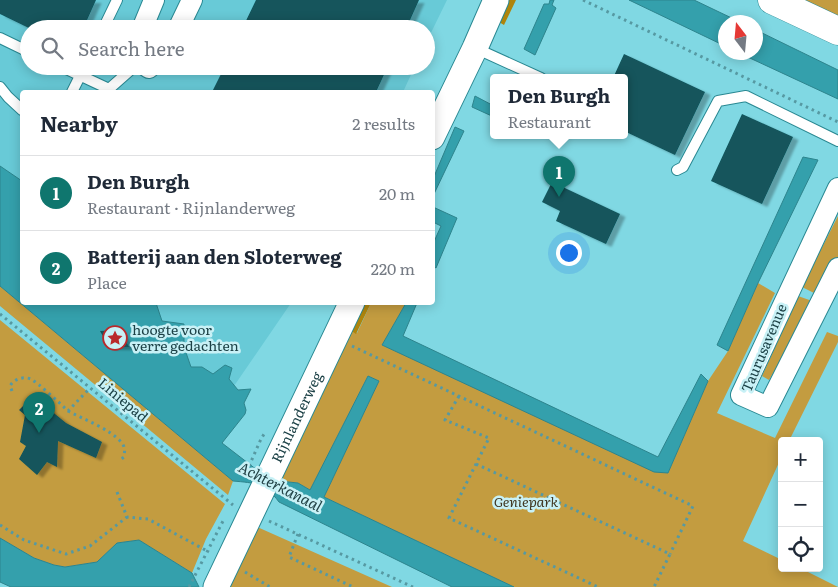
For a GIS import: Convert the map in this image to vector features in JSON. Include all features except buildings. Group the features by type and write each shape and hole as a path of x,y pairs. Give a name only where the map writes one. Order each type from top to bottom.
{"main road":[{"path":"772,0 838,30"}],"street":[{"path":"146,20 154,0"},
{"path":"182,20 192,0"},
{"path":"435,131 496,0"},
{"name":"Taurusavenue","path":"838,188 741,395 768,407 838,268"},
{"name":"Rijnlanderweg","path":"217,570 266,483 350,305"}],"lane":[{"path":"107,20 117,0"},
{"path":"0,38 20,48"},
{"path":"475,48 532,74"},
{"path":"73,90 81,75"},
{"path":"89,75 109,89 125,75"},
{"path":"0,87 20,108"},
{"path":"677,170 683,167 718,101 746,96 838,141"}],"path":[{"path":"583,0 838,122"},
{"name":"Liniepad","path":"0,314 231,504 227,512"},
{"path":"334,338 693,506 654,587"},
{"path":"12,391 10,386 13,381 19,378 31,379 68,411 112,435 122,443 125,451 124,457 120,460"},
{"path":"68,411 90,388"},
{"path":"458,396 445,420 489,438 449,518 598,587"},
{"path":"476,464 670,554"},
{"path":"117,492 127,517"},
{"path":"0,525 24,540 66,554 90,546 127,517 148,519 217,570"},
{"path":"217,570 223,520"},
{"path":"353,587 289,557 298,534 413,587"},
{"path":"189,587 201,562 217,570 270,587"}],"shaded area":[{"path":"0,0 447,0 435,25 435,20 20,20 20,75 411,75 404,90 20,90 20,213 0,193"},
{"path":"503,0 516,0 504,25 494,19"},
{"path":"116,305 290,305 221,405"},
{"path":"362,305 370,305 356,334 349,329"}],"green space":[{"path":"787,0 838,0 838,24"},
{"path":"838,216 838,257 820,296 802,287"},
{"name":"Geniepark","path":"758,283 775,293 717,413 775,438 827,332 838,336 838,342 791,437 778,437 778,465 743,541 778,558 778,572 808,572 838,587 514,587 324,497 379,381 368,376 310,490 298,483 275,480 349,329 357,333 370,305 405,305 382,345 668,473 708,381 728,351"},
{"path":"0,286 20,303 20,305 23,305 233,481 228,495 0,306"},
{"path":"798,296 815,302 769,380 762,376"},
{"path":"0,320 225,504 206,539 192,573 139,540 117,543 97,562 65,567 34,558 0,538"},
{"path":"255,526 392,587 225,587"}],"water":[{"path":"550,0 554,0 552,5 556,8 535,55 524,49 544,4 549,4"},
{"path":"629,0 694,0 725,15 718,15 718,43"},
{"path":"763,33 838,70 838,99 754,60 763,60"},
{"path":"475,96 490,104 490,115 472,107"},
{"path":"455,127 464,131 435,192 435,174"},
{"path":"803,157 818,160 758,283 728,351 717,345"},
{"path":"0,166 20,180 20,303 0,286"},
{"path":"435,208 457,218 436,268 435,240 441,226 435,223"},
{"name":"Achterkanaal","path":"23,305 157,305 162,321 184,324 184,347 191,367 202,367 213,374 225,365 232,368 229,379 238,390 251,389 244,403 245,414 222,443 270,480 298,483 310,490 368,376 379,381 324,497 514,587 452,587 279,502 269,491 259,485 233,481"},
{"path":"405,305 416,305 403,336 658,457 701,374 708,381 668,473 654,472 382,345"},
{"path":"0,538 34,558 65,567 97,562 117,543 139,540 192,573 199,587 11,587 0,582"}],"place":[{"name":"Den Burgh","path":"559,197"},
{"name":"hoogte voor verre gedachten","path":"115,338"},
{"name":"Batterij aan den Sloterweg","path":"39,433"}]}
